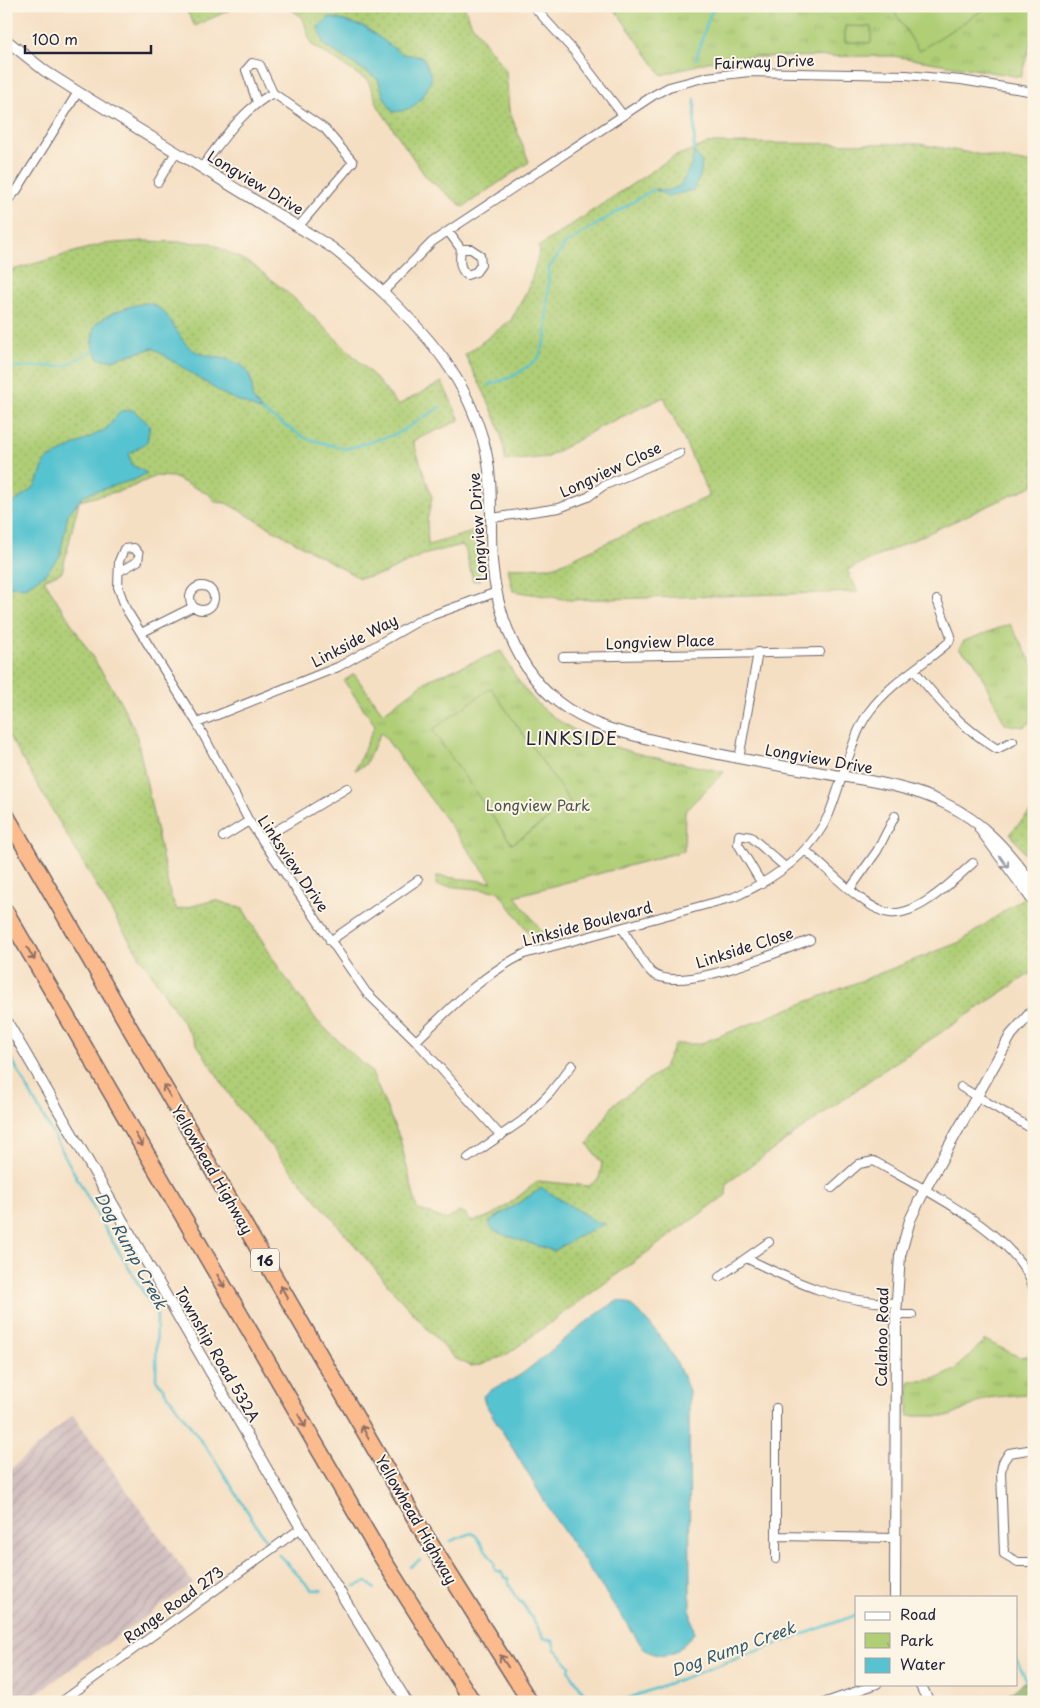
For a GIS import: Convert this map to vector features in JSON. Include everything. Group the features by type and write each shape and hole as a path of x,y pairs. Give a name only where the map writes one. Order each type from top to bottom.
{"highway":[{"name":"Yellowhead Highway","path":"6,815 420,1527 530,1702"},
{"path":"6,912 379,1553 472,1702"}],"street":[{"path":"533,6 573,50 622,114"},
{"name":"Longview Drive","path":"6,40 45,71 299,226 344,257 427,335 441,352 463,388 484,443 490,478 492,561 497,592 516,647 538,682 557,701 590,723 599,726 738,759 915,791 947,804 993,835 1009,852 1034,886"},
{"path":"257,102 246,70 252,63 260,65 273,93 325,129 353,162 299,226"},
{"name":"Fairway Drive","path":"383,292 432,242 622,114 669,87 731,73 906,75 961,80 1034,92"},
{"path":"6,202 17,190 78,92"},
{"path":"202,167 232,126 257,102 273,93"},
{"path":"158,182 176,152"},
{"path":"448,231 461,248"},
{"name":"Longview Close","path":"492,518 559,508 588,497 604,486 680,453"},
{"name":"Linksview Drive","path":"120,571 118,587 121,597 197,723 249,821 366,992 416,1041 501,1136"},
{"name":"Linkside Way","path":"197,723 338,667 422,619 497,592"},
{"name":"Linkside Boulevard","path":"416,1041 497,967 524,954 734,897 762,884 785,867 805,850 829,814 858,732 868,712 883,695 949,642 951,636 937,600"},
{"path":"141,633 193,607"},
{"path":"738,759 758,652"},
{"name":"Longview Place","path":"563,657 820,652"},
{"path":"914,670 946,710 975,735 997,749 1013,741"},
{"path":"262,839 347,788"},
{"path":"850,889 877,851 894,816"},
{"path":"223,837 249,821"},
{"name":"Longview Drive","path":"975,822 1034,902"},
{"path":"762,884 738,844 738,835 751,837 785,867"},
{"path":"805,850 873,908 890,914 914,907 944,890 973,863"},
{"path":"330,941 418,880"},
{"name":"Linkside Close","path":"622,928 652,972 674,980 710,975 810,940"},
{"name":"Calahoo Road","path":"895,1596 896,1303 900,1256 910,1220 924,1191 1012,1035 1034,1009"},
{"name":"Township Road 532A","path":"6,1020 301,1528 407,1702"},
{"path":"468,1158 501,1136 540,1104 572,1065"},
{"path":"961,1087 1034,1130"},
{"path":"832,1188 859,1164 874,1161 970,1216 1017,1259 1031,1279 1034,1291"},
{"path":"719,1277 770,1242"},
{"path":"746,1258 805,1287 851,1300 896,1303"},
{"path":"896,1315 912,1315"},
{"path":"776,1408 776,1559"},
{"path":"1034,1449 1010,1453 1003,1462 1001,1472 1004,1554 1018,1562 1034,1562"},
{"name":"Range Road 273","path":"61,1702 301,1528"},
{"path":"776,1536 894,1538"},
{"path":"826,1702 871,1686"},
{"path":"921,1686 928,1702"}],"shaded area":[{"path":"73,1415 193,1583 24,1702 6,1702 6,1473"}],"green space":[{"path":"184,6 238,6 195,26"},
{"path":"287,6 464,6 471,23 506,71 509,110 529,162 463,207 426,177 379,108 368,81 311,44 303,18"},
{"path":"612,6 1034,6 1034,31 1021,77 893,56 746,57 707,62 662,75"},
{"path":"895,6 988,7 919,51 892,8"},
{"path":"845,26 871,27 871,43 845,42"},
{"path":"710,143 919,144 1034,164 1034,485 847,570 858,592 570,600 513,591 508,568 553,567 710,496 664,397 600,427 548,457 505,461 501,433 465,355 511,320 529,288 540,250 538,247 673,157"},
{"path":"143,241 211,243 253,265 295,299 373,375 398,405 442,382 460,420 413,441 432,497 427,521 428,545 476,531 480,580 473,581 465,548 461,545 423,555 383,574 359,578 226,503 215,502 210,495 173,477 156,476 127,489 79,501 62,572 44,580 119,699 136,733 170,894 177,910 215,900 243,909 280,970 318,1022 371,1071 400,1139 417,1209 447,1220 458,1212 465,1213 470,1221 479,1220 497,1212 538,1181 589,1186 599,1178 602,1164 588,1144 614,1104 663,1069 675,1044 699,1044 960,942 1034,888 1034,971 878,1074 727,1183 726,1195 506,1355 481,1365 471,1366 454,1358 402,1301 237,1106 119,924 6,731 6,272 102,244"},
{"path":"1010,624 1034,667 1034,719 1023,727 1005,724 974,660 959,649 964,641"},
{"name":"Longview Park","path":"501,651 523,687 542,708 564,724 614,747 724,772 685,811 684,851 515,896 544,934 532,937 498,891 436,885 437,876 492,882 381,732 365,765 355,770 375,725 344,681 354,674 383,713 428,680"},
{"path":"491,688 571,803 512,844 432,730"},
{"path":"1034,808 1034,866 1010,833"},
{"path":"985,1340 1019,1357 1034,1355 1034,1393 987,1398 951,1416 908,1416 909,1381 923,1381 944,1376 968,1358"},
{"path":"1034,1674 1034,1702 1001,1701"}],"water":[{"path":"330,17 365,27 402,54 423,57 432,78 422,97 414,106 393,112 384,97 378,79 324,45 318,27"},
{"path":"694,151 702,163 700,177 693,190 668,196 654,189 667,191 680,186 691,166"},
{"path":"147,303 155,306 166,315 188,346 197,352 239,364 246,370 251,381 252,397 262,411 223,394 153,348 112,360 99,359 92,343 94,326 105,317 119,310"},
{"path":"133,410 150,425 147,442 129,454 132,465 147,473 136,479 84,495 68,514 60,556 45,574 26,587 6,586 6,509 35,486 46,460 106,429 121,411"},
{"path":"542,1188 598,1223 606,1224 582,1234 554,1251 501,1234 492,1229 489,1222"},
{"path":"619,1300 636,1309 660,1336 675,1360 689,1391 690,1611 694,1633 678,1650 666,1655 659,1655 644,1649 556,1520 485,1403 483,1396 492,1389 523,1373 582,1326"}],"waterway":[{"path":"696,59 710,14 716,6"},
{"path":"694,151 695,99"},
{"path":"489,385 514,376 538,359 546,339 549,268 565,244 654,189"},
{"path":"6,372 15,367 65,366 94,350"},
{"path":"262,411 305,438 346,449 397,434 440,407"},
{"name":"Dog Rump Creek","path":"6,1049 104,1227 157,1315 156,1379 215,1460 265,1539"},
{"name":"Dog Rump Creek","path":"451,1541 472,1533 476,1536 494,1562 495,1570 501,1572 505,1578 508,1578 517,1599 523,1604 544,1638 553,1641 555,1649 570,1666 569,1671 590,1702"},
{"name":"Dog Rump Creek","path":"279,1555 312,1590 322,1590"},
{"name":"Dog Rump Creek","path":"410,1567 420,1560"},
{"name":"Dog Rump Creek","path":"355,1586 367,1582 375,1589"},
{"name":"Dog Rump Creek","path":"618,1702 855,1615"},
{"name":"Dog Rump Creek","path":"1018,1663 1028,1683 1034,1682"}],"district":[{"name":"LINKSIDE","path":"572,737"}]}
